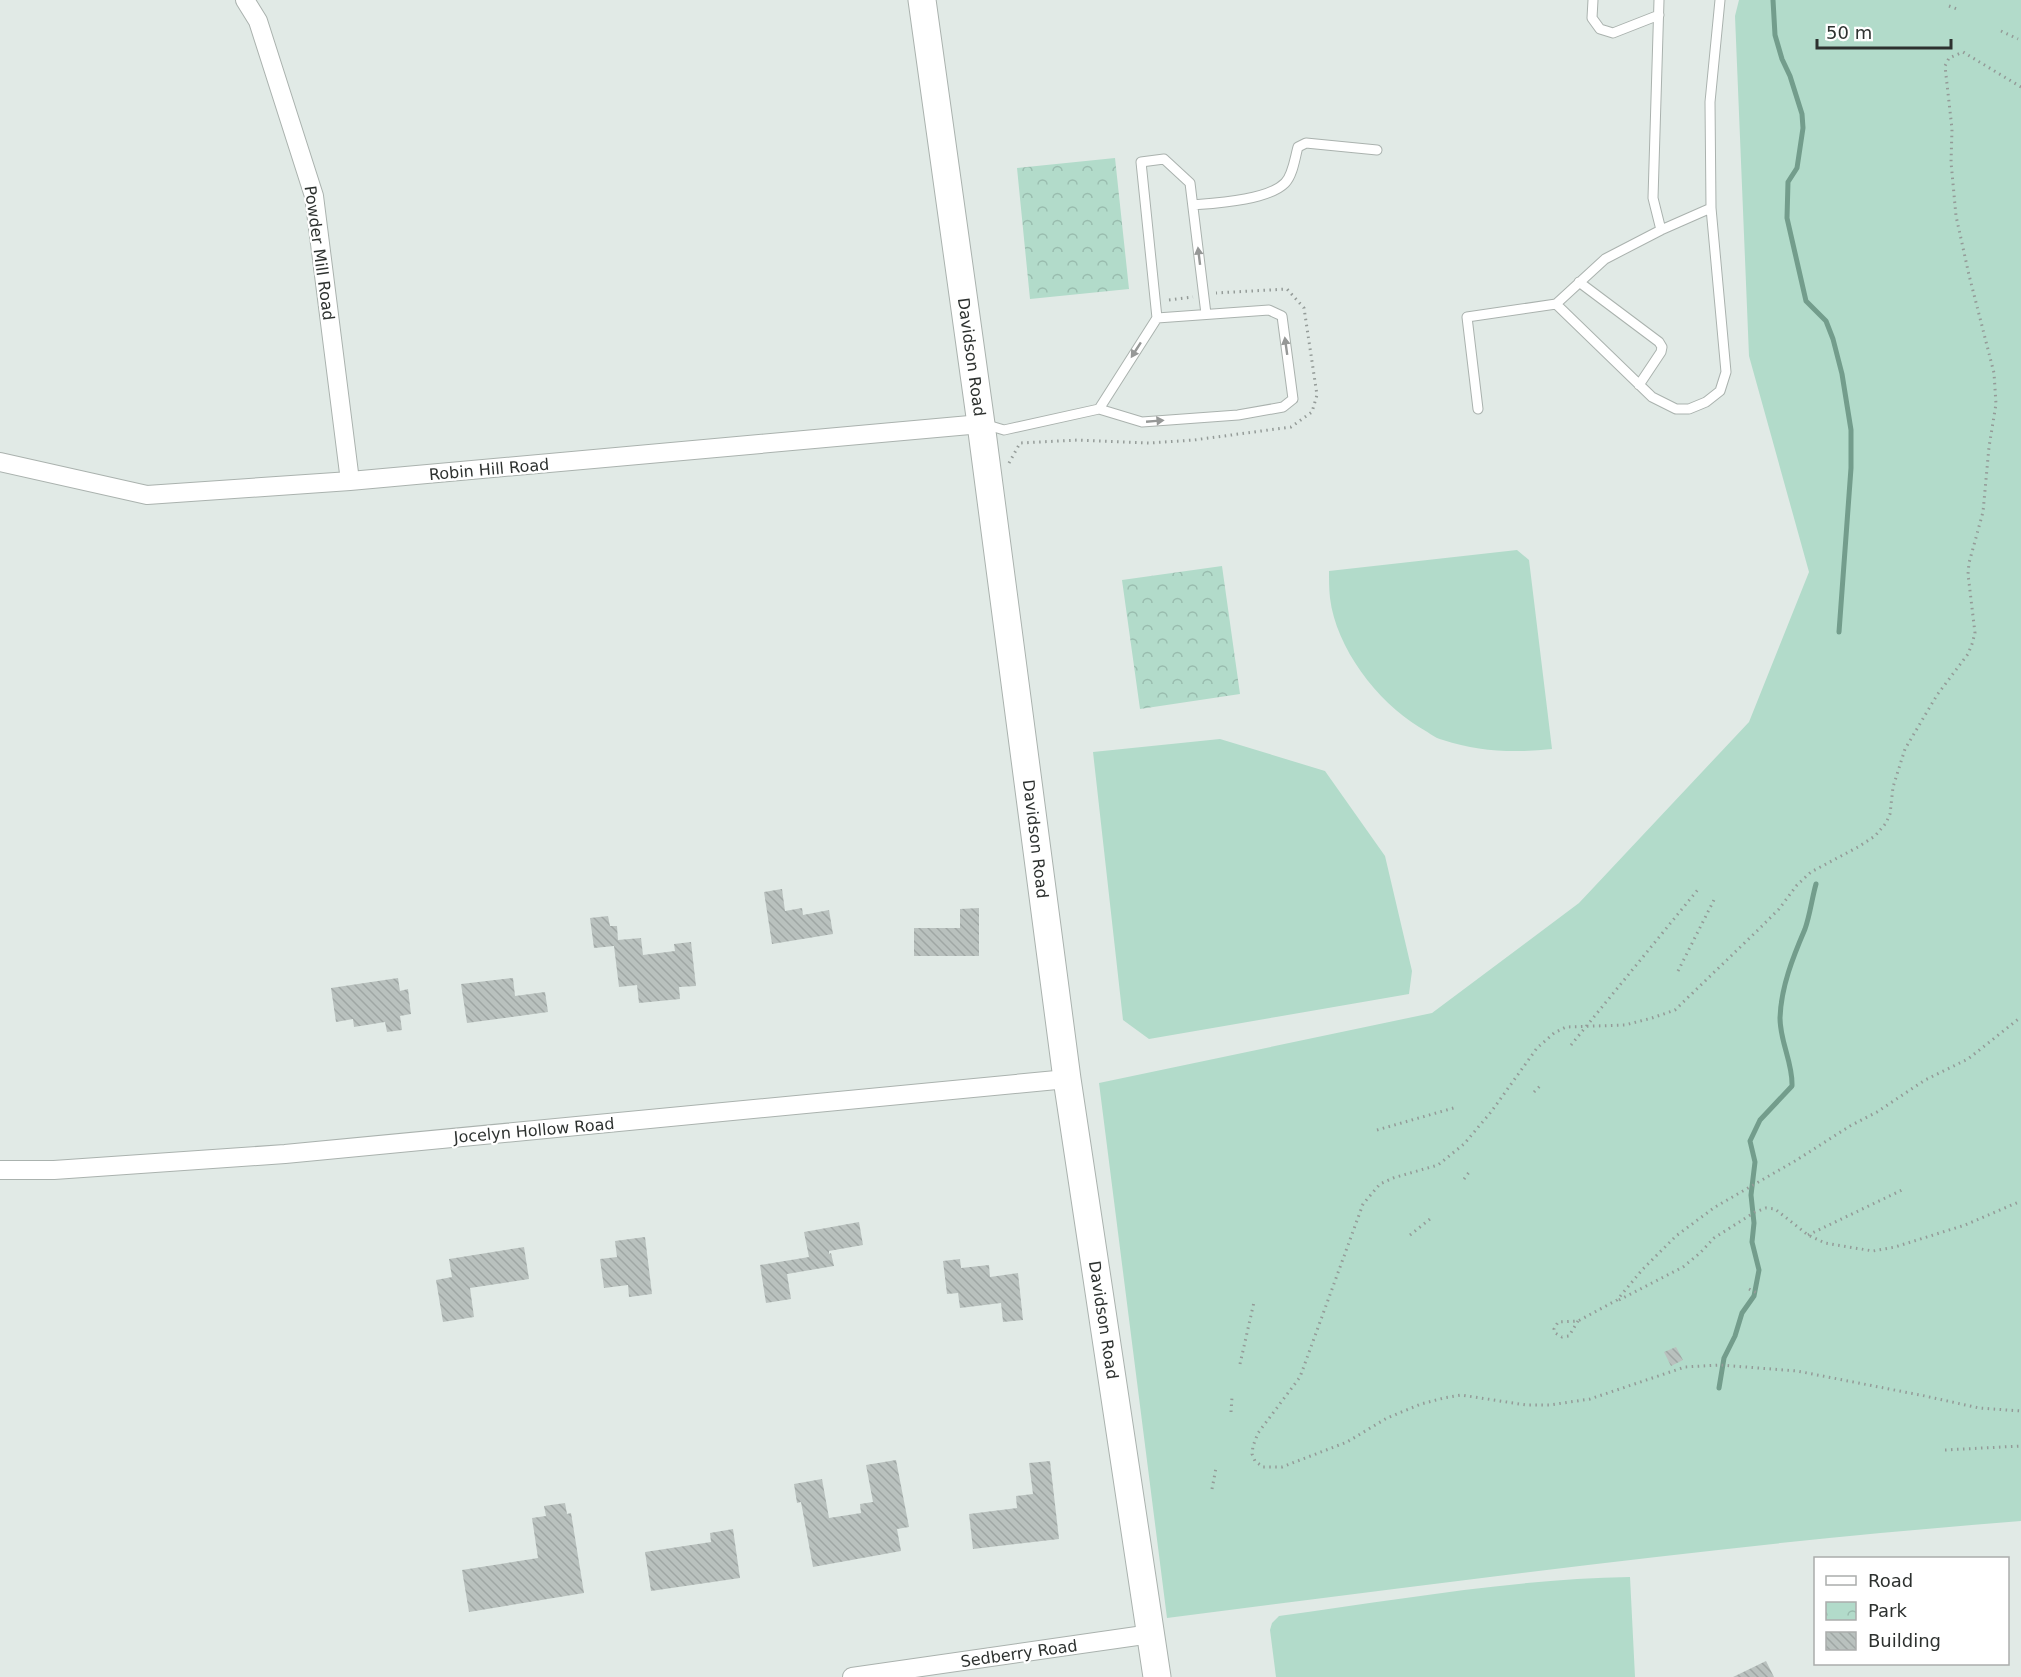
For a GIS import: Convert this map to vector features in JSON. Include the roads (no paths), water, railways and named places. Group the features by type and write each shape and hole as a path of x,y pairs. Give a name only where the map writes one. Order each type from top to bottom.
{"street":[{"name":"Powder Mill Road","path":"245,0 258,21 314,196 350,481"},
{"name":"Davidson Road","path":"921,0 981,423 1067,1079 1157,1677"},
{"name":"Robin Hill Road","path":"0,462 147,495 350,481 981,423"},
{"name":"Jocelyn Hollow Road","path":"0,1170 54,1170 285,1154 1067,1079"},
{"name":"Sedberry Road","path":"852,1677 1151,1634"}],"lane":[{"path":"1593,0 1592,18 1600,29 1613,33 1659,15"},
{"path":"1659,0 1653,198 1661,230"},
{"path":"1556,304 1652,397 1676,409 1689,409 1706,402 1720,391 1725,372 1711,208 1710,102 1720,0"},
{"path":"1193,206 1264,195 1285,183 1298,147 1306,143 1377,150"},
{"path":"1098,409 1157,318 1141,162 1164,159 1190,183 1206,314"},
{"path":"1478,409 1467,317 1556,304 1605,259 1661,230 1711,208"},
{"path":"1579,282 1659,342 1661,352 1639,385"},
{"path":"981,423 1004,430 1098,409 1142,422 1238,415 1283,407 1293,399 1282,316 1269,310 1157,318"}],"waterway":[{"path":"1773,0 1775,35 1802,114 1803,128 1797,168 1788,182 1787,218 1806,301 1826,321 1833,339 1842,374 1851,430 1851,468 1839,632"},
{"path":"1719,1388 1724,1358 1735,1336 1742,1313 1754,1296 1759,1270 1752,1242 1754,1223 1751,1195 1755,1162 1750,1141 1760,1120 1792,1086 1791,1069 1782,1036 1781,1006 1788,972 1807,924 1816,884"}]}
